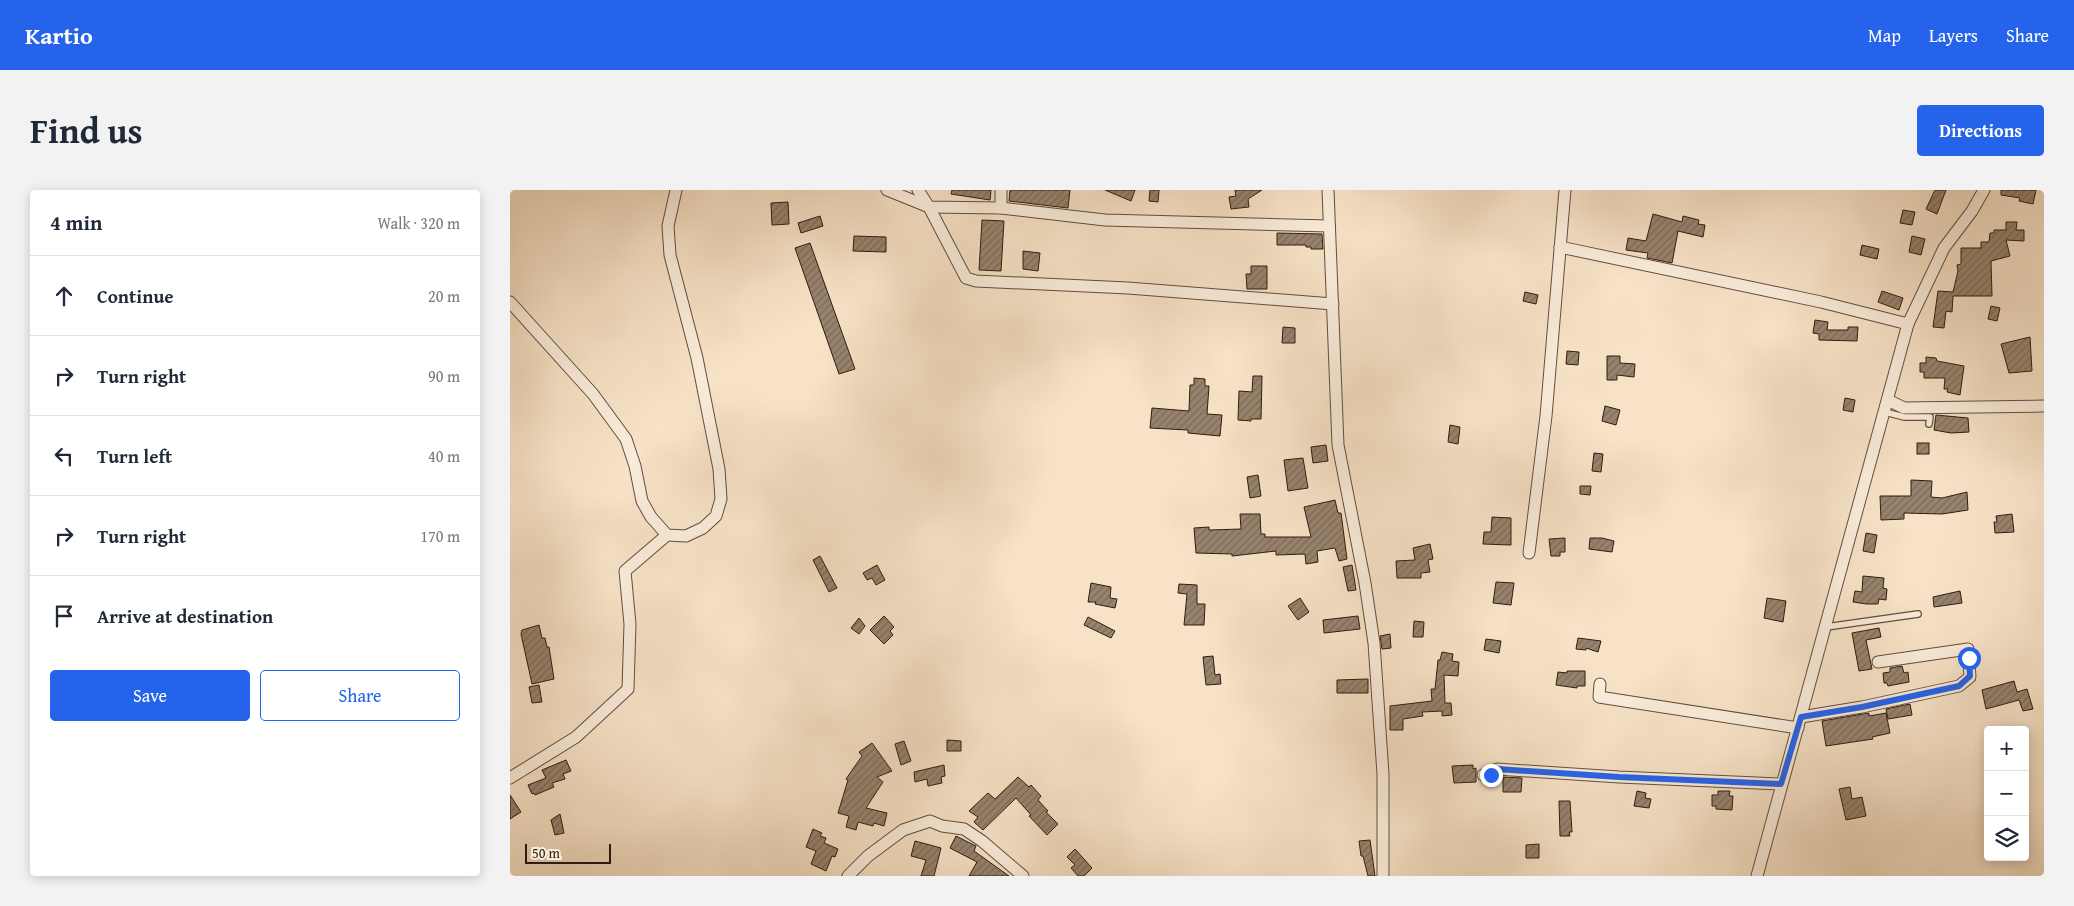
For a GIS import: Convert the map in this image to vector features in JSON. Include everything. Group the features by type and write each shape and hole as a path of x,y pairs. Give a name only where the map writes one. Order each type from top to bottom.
{"street":[{"path":"510,778 576,737 628,689 630,624 625,572 667,535 686,536 703,528 716,516 721,499 719,469 697,358 670,255 668,226 676,190"},
{"path":"887,190 929,207 1001,208 1105,220 1330,226"},
{"path":"918,190 929,207 966,278 976,281 1128,288 1333,304"},
{"path":"1001,190 1001,208"},
{"path":"1328,190 1338,445 1365,583 1374,643 1383,774 1383,876"},
{"path":"1529,553 1546,416 1565,190"},
{"path":"1757,876 1908,324 1944,248 1972,211 1984,190"},
{"path":"1560,247 1821,302 1908,324"},
{"path":"510,302 593,394 626,439 636,466 642,501 651,517 667,535"},
{"path":"1886,406 1904,408 2044,406"},
{"path":"1600,684 1599,697 1799,723 1959,686 1970,676 1968,649 1878,662"},
{"path":"1483,775 1491,775 1497,769 1619,777 1781,784"},
{"path":"848,876 868,856 903,830 930,820 942,826 964,828 1023,876"}],"lane":[{"path":"1886,406 1904,417 1930,417 1930,424"},
{"path":"1826,627 1918,614"}],"building":[{"path":"952,190 991,190 990,200 951,194"},
{"path":"1010,190 1070,190 1068,208 1009,201"},
{"path":"1105,190 1135,190 1131,201"},
{"path":"1150,190 1159,190 1158,202 1149,201"},
{"path":"1235,190 1262,190 1248,199 1249,207 1231,209 1229,197 1236,196"},
{"path":"1935,190 1946,190 1937,214 1926,209"},
{"path":"2001,190 2036,190 2033,204 2019,201 2020,198 2001,195"},
{"path":"788,202 789,224 772,225 771,203"},
{"path":"1903,210 1915,212 1912,225 1900,223"},
{"path":"1653,214 1682,222 1683,216 1699,220 1698,224 1705,225 1703,237 1678,231 1672,263 1647,258 1648,253 1626,250 1628,238 1646,241"},
{"path":"820,216 823,226 801,233 798,223"},
{"path":"982,220 1004,221 1001,271 979,270"},
{"path":"2006,222 2017,222 2016,230 2024,230 2024,241 2006,240 2010,256 1991,261 1992,296 1953,296 1952,312 1946,311 1944,328 1933,327 1938,291 1953,292 1958,271 1957,265 1961,264 1961,248 1981,248 1981,242 1989,242 1990,233 1994,233 1994,230 2006,230"},
{"path":"1277,233 1322,234 1323,249 1311,249 1311,247 1306,247 1306,245 1277,245"},
{"path":"854,236 886,237 886,252 853,251"},
{"path":"1912,236 1925,239 1921,255 1909,252"},
{"path":"810,243 855,369 839,374 795,248"},
{"path":"1862,245 1879,249 1877,259 1860,255"},
{"path":"1023,251 1040,253 1038,271 1023,269"},
{"path":"1251,266 1267,266 1267,289 1247,289 1246,274 1251,274"},
{"path":"1882,291 1903,298 1899,310 1878,302"},
{"path":"1525,292 1538,295 1536,304 1523,301"},
{"path":"1991,306 2000,308 1997,321 1988,319"},
{"path":"1815,320 1828,322 1827,330 1848,330 1848,327 1858,327 1857,341 1819,340 1819,334 1813,333"},
{"path":"1283,327 1295,328 1295,343 1282,343"},
{"path":"2030,337 2032,371 2009,373 2001,344"},
{"path":"1567,351 1579,352 1578,365 1566,364"},
{"path":"1607,356 1620,356 1620,363 1635,364 1634,377 1617,375 1617,380 1607,380"},
{"path":"1926,357 1964,366 1960,395 1947,392 1948,389 1944,389 1945,378 1924,378 1924,372 1920,372 1920,363 1926,363"},
{"path":"1253,376 1262,376 1261,419 1251,419 1251,421 1238,420 1239,391 1252,392"},
{"path":"1194,378 1205,379 1205,386 1209,386 1207,414 1222,415 1220,436 1188,433 1188,430 1150,428 1152,408 1189,411 1190,385 1194,385"},
{"path":"1845,398 1855,400 1853,412 1843,410"},
{"path":"1605,406 1620,410 1616,425 1602,421"},
{"path":"1936,415 1968,418 1969,432 1951,433 1934,430"},
{"path":"1450,425 1460,427 1458,444 1448,442"},
{"path":"1917,443 1929,443 1929,454 1917,454"},
{"path":"1326,445 1328,461 1313,463 1311,447"},
{"path":"1594,453 1603,454 1601,472 1592,471"},
{"path":"1303,458 1308,488 1288,491 1284,460"},
{"path":"1258,475 1261,496 1250,498 1247,477"},
{"path":"1911,480 1932,481 1931,497 1942,498 1967,492 1968,510 1942,514 1904,513 1904,519 1881,520 1880,496 1911,496"},
{"path":"1580,486 1591,486 1590,495 1580,494"},
{"path":"1335,500 1338,513 1341,513 1347,559 1339,561 1335,548 1317,551 1318,562 1306,564 1305,554 1276,555 1276,551 1232,556 1232,554 1196,553 1194,528 1209,527 1209,530 1241,529 1240,514 1260,514 1261,534 1265,534 1265,537 1311,537 1304,507"},
{"path":"2012,514 2014,532 1995,533 1994,522 1997,522 1996,516"},
{"path":"1492,517 1511,518 1511,545 1483,544 1484,532 1491,532"},
{"path":"1866,533 1877,535 1874,553 1863,551"},
{"path":"1565,538 1565,552 1560,552 1560,556 1551,556 1549,539"},
{"path":"1590,538 1614,541 1612,552 1589,549"},
{"path":"1430,544 1433,559 1428,560 1430,572 1421,573 1421,578 1397,578 1396,561 1415,560 1413,548"},
{"path":"820,556 837,588 829,592 813,560"},
{"path":"877,565 885,580 876,585 872,578 867,580 863,573"},
{"path":"1352,565 1356,590 1348,591 1343,567"},
{"path":"1863,576 1884,578 1883,588 1887,589 1886,600 1879,599 1878,604 1853,602 1855,591 1862,592"},
{"path":"1496,582 1514,583 1511,605 1493,603"},
{"path":"1091,583 1111,587 1110,598 1117,599 1115,608 1095,604 1096,602 1088,602"},
{"path":"1179,584 1197,585 1197,604 1205,604 1204,625 1184,625 1187,594 1178,593"},
{"path":"1960,591 1962,603 1934,607 1933,597"},
{"path":"1300,598 1309,612 1298,620 1288,606"},
{"path":"1767,598 1786,601 1783,622 1764,618"},
{"path":"884,616 894,627 890,631 893,635 884,644 870,630"},
{"path":"1358,616 1360,629 1324,633 1323,620"},
{"path":"1088,617 1115,631 1111,638 1084,625"},
{"path":"859,618 865,626 859,634 851,628"},
{"path":"1414,621 1424,622 1423,637 1413,637"},
{"path":"539,625 542,638 545,638 547,647 549,647 554,679 532,684 521,634 522,630"},
{"path":"1879,628 1881,637 1866,640 1872,669 1859,671 1852,633"},
{"path":"1390,634 1391,648 1382,649 1380,636"},
{"path":"1578,638 1601,641 1598,652 1586,648 1586,650 1576,649"},
{"path":"1486,639 1501,641 1499,653 1484,650"},
{"path":"1442,652 1453,654 1452,661 1459,662 1458,676 1444,675 1445,703 1451,703 1452,715 1442,716 1442,711 1422,712 1423,716 1403,719 1403,730 1390,730 1390,706 1432,701 1431,689 1435,689 1438,660 1440,660"},
{"path":"1213,656 1215,675 1220,674 1221,684 1206,685 1203,657"},
{"path":"1902,666 1904,673 1908,672 1909,682 1888,686 1887,683 1884,683 1883,673 1890,672 1890,668"},
{"path":"1567,671 1585,671 1585,686 1577,686 1577,688 1556,685 1558,672 1567,673"},
{"path":"1368,679 1368,693 1337,693 1337,680"},
{"path":"2014,681 2017,692 2027,689 2033,709 2023,711 2019,700 1986,709 1982,690"},
{"path":"539,685 542,702 532,703 529,687"},
{"path":"1910,704 1912,715 1888,719 1886,709"},
{"path":"1869,713 1869,716 1886,713 1890,733 1872,737 1873,739 1826,746 1822,721"},
{"path":"947,740 961,741 961,751 947,751"},
{"path":"904,741 911,761 901,765 895,744"},
{"path":"872,743 892,771 877,777 883,782 866,808 887,813 884,826 874,823 873,826 858,822 856,830 846,827 849,816 838,813 848,780 846,779 862,756 859,752"},
{"path":"566,760 571,771 563,774 565,779 552,783 554,787 535,795 534,793 532,794 528,785 546,778 542,770"},
{"path":"944,765 945,776 941,777 942,783 928,786 927,779 915,782 914,772"},
{"path":"1473,765 1473,769 1476,768 1476,782 1454,783 1452,766"},
{"path":"1018,777 1029,787 1031,785 1041,796 1038,800 1048,811 1046,812 1058,824 1047,835 1029,816 1031,815 1016,798 983,830 974,822 978,817 969,811 988,793 995,799"},
{"path":"1503,777 1522,778 1521,792 1503,792"},
{"path":"1850,787 1852,799 1862,797 1866,816 1846,820 1839,789"},
{"path":"1637,791 1646,793 1645,798 1651,799 1649,808 1634,806"},
{"path":"1718,791 1730,791 1729,796 1733,796 1732,810 1716,809 1716,806 1712,806 1712,795 1718,795"},
{"path":"510,795 521,812 510,819"},
{"path":"1559,801 1570,801 1572,832 1569,832 1570,836 1560,836"},
{"path":"560,814 564,833 555,835 551,820"},
{"path":"813,829 822,833 820,836 826,838 824,843 838,849 835,857 832,856 826,871 811,864 816,851 806,847"},
{"path":"956,836 976,846 974,851 1009,876 969,876 977,862 950,848"},
{"path":"1370,840 1375,876 1368,876 1363,856 1361,856 1359,841"},
{"path":"915,841 941,848 934,876 921,876 926,860 911,856"},
{"path":"1539,844 1539,858 1526,858 1526,845"},
{"path":"1075,849 1092,868 1084,876 1078,876 1071,868 1075,865 1067,857"}],"route":[{"path":"1491,775 1497,769 1619,777 1781,784 1801,717 1862,707 1959,686 1970,676 1969,658"}]}
